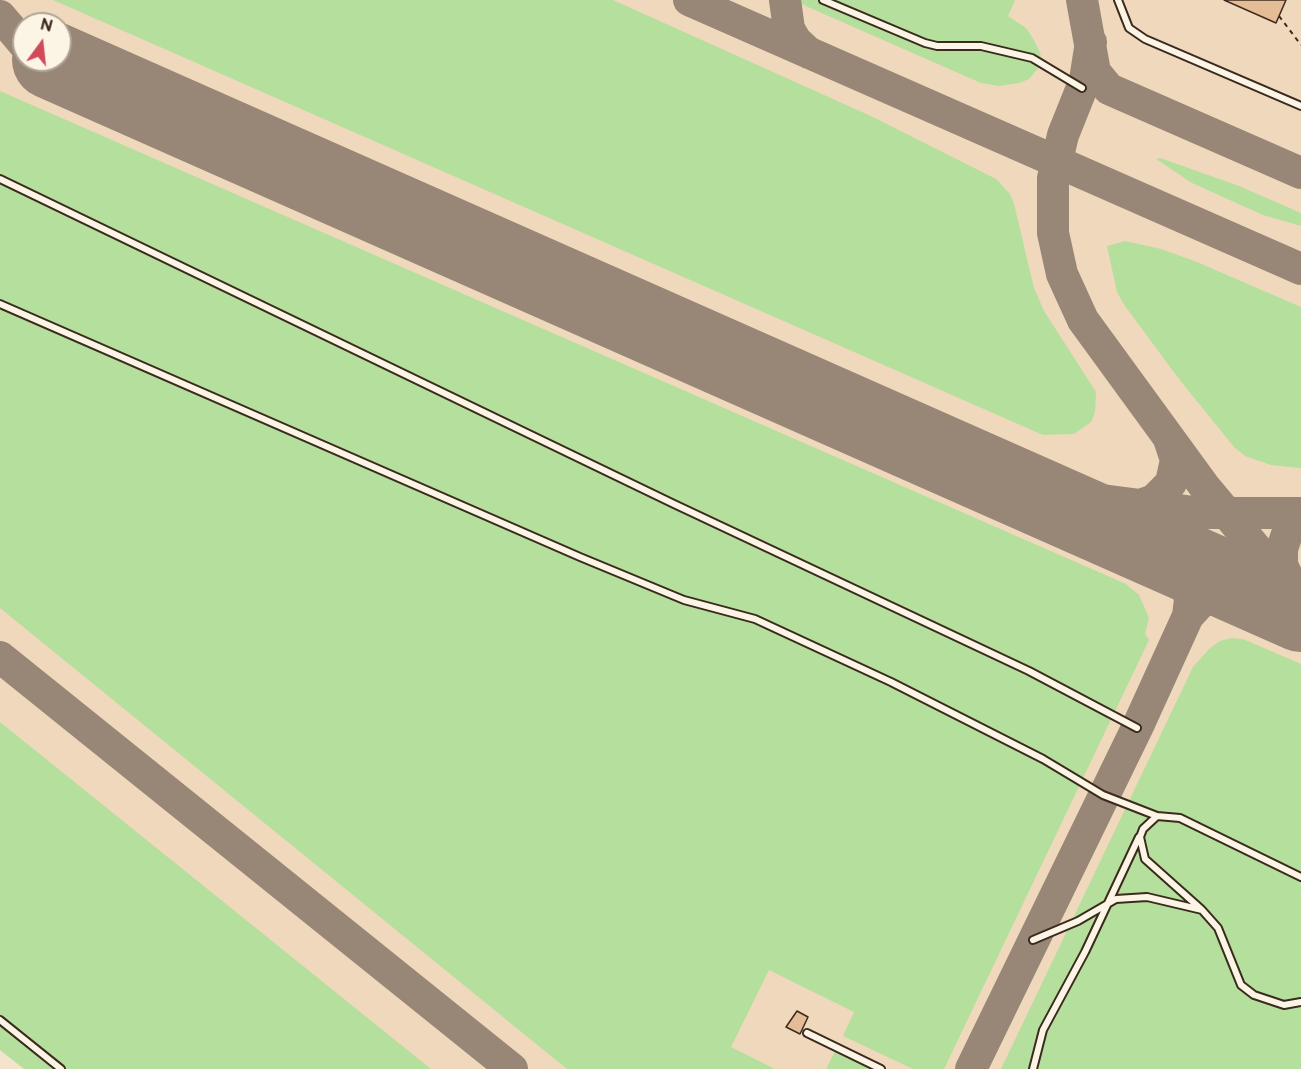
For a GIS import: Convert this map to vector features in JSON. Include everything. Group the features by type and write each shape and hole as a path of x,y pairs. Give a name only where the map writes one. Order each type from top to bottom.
{"lane":[{"path":"823,0 925,43 937,46 981,46 1032,58 1082,88"},
{"path":"1118,0 1129,28 1145,39 1301,106"},
{"path":"0,179 674,504 1029,670 1137,728"},
{"path":"0,304 580,557 684,600 755,619 912,692 1043,759 1103,795 1157,816 1180,818 1301,877"},
{"path":"1033,1069 1043,1030 1143,829 1157,816"},
{"path":"1140,837 1145,859 1202,910 1218,928 1241,985 1267,1001 1284,1005 1301,1002"},
{"path":"1248,851 1301,872"},
{"path":"1033,940 1078,921 1116,899 1147,897 1202,910"},
{"path":"0,1020 61,1069"},
{"path":"807,1033 881,1069"}],"path":[{"path":"1279,15 1301,45"}],"shaded area":[{"path":"0,0 1301,0 1301,1069 24,1069 0,1050"}],"green space":[{"path":"53,0 613,0 873,117 996,179 1010,194 1014,204 1034,288 1044,311 1096,392 1095,412 1091,422 1074,434 1043,435"},
{"path":"792,0 1015,0 1008,16 1026,28 1040,52 1042,64 1029,79 1019,83 999,86 981,83"},
{"path":"0,91 1126,584 1139,595 1149,618 1145,634 1149,640 944,1069 913,1069 843,1036 854,1012 769,970 731,1047 775,1069 567,1069 0,608"},
{"path":"1160,158 1239,186 1301,213 1301,226 1263,215 1192,183 1156,159"},
{"path":"1125,241 1161,249 1197,262 1301,307 1301,468 1271,465 1245,456 1234,447 1179,379 1117,292 1107,246"},
{"path":"1231,638 1243,639 1301,664 1301,1069 1001,1069 1193,667 1210,648 1220,641"},
{"path":"0,722 431,1069 24,1069 0,1050"},
{"path":"835,1051 873,1069 826,1069"}],"building":[{"path":"1224,0 1286,0 1276,23"},
{"path":"797,1011 808,1017 800,1034 786,1027"}],"taxiway":[{"path":"689,0 1301,269"},
{"path":"785,0 789,29 796,41 809,53"},
{"path":"1082,0 1095,72 1109,89 1301,173"},
{"path":"0,16 12,30"},
{"path":"1091,42 1085,80 1063,135 1053,178 1053,233 1062,274 1083,320 1204,486 1260,553 1301,592"},
{"path":"1137,506 1154,500 1171,483 1176,460 1169,439"},
{"path":"942,454 1037,486 1102,500 1202,513 1301,513"},
{"path":"1290,582 1282,565 1282,549 1287,534 1301,519"},
{"path":"1152,547 1171,560 1184,576 1190,599 1188,616"},
{"path":"971,1069 1137,728 1188,616 1201,602 1218,592 1235,590 1255,593"},
{"path":"0,657 512,1069"}],"runway":[{"path":"72,69 1301,613"}]}
